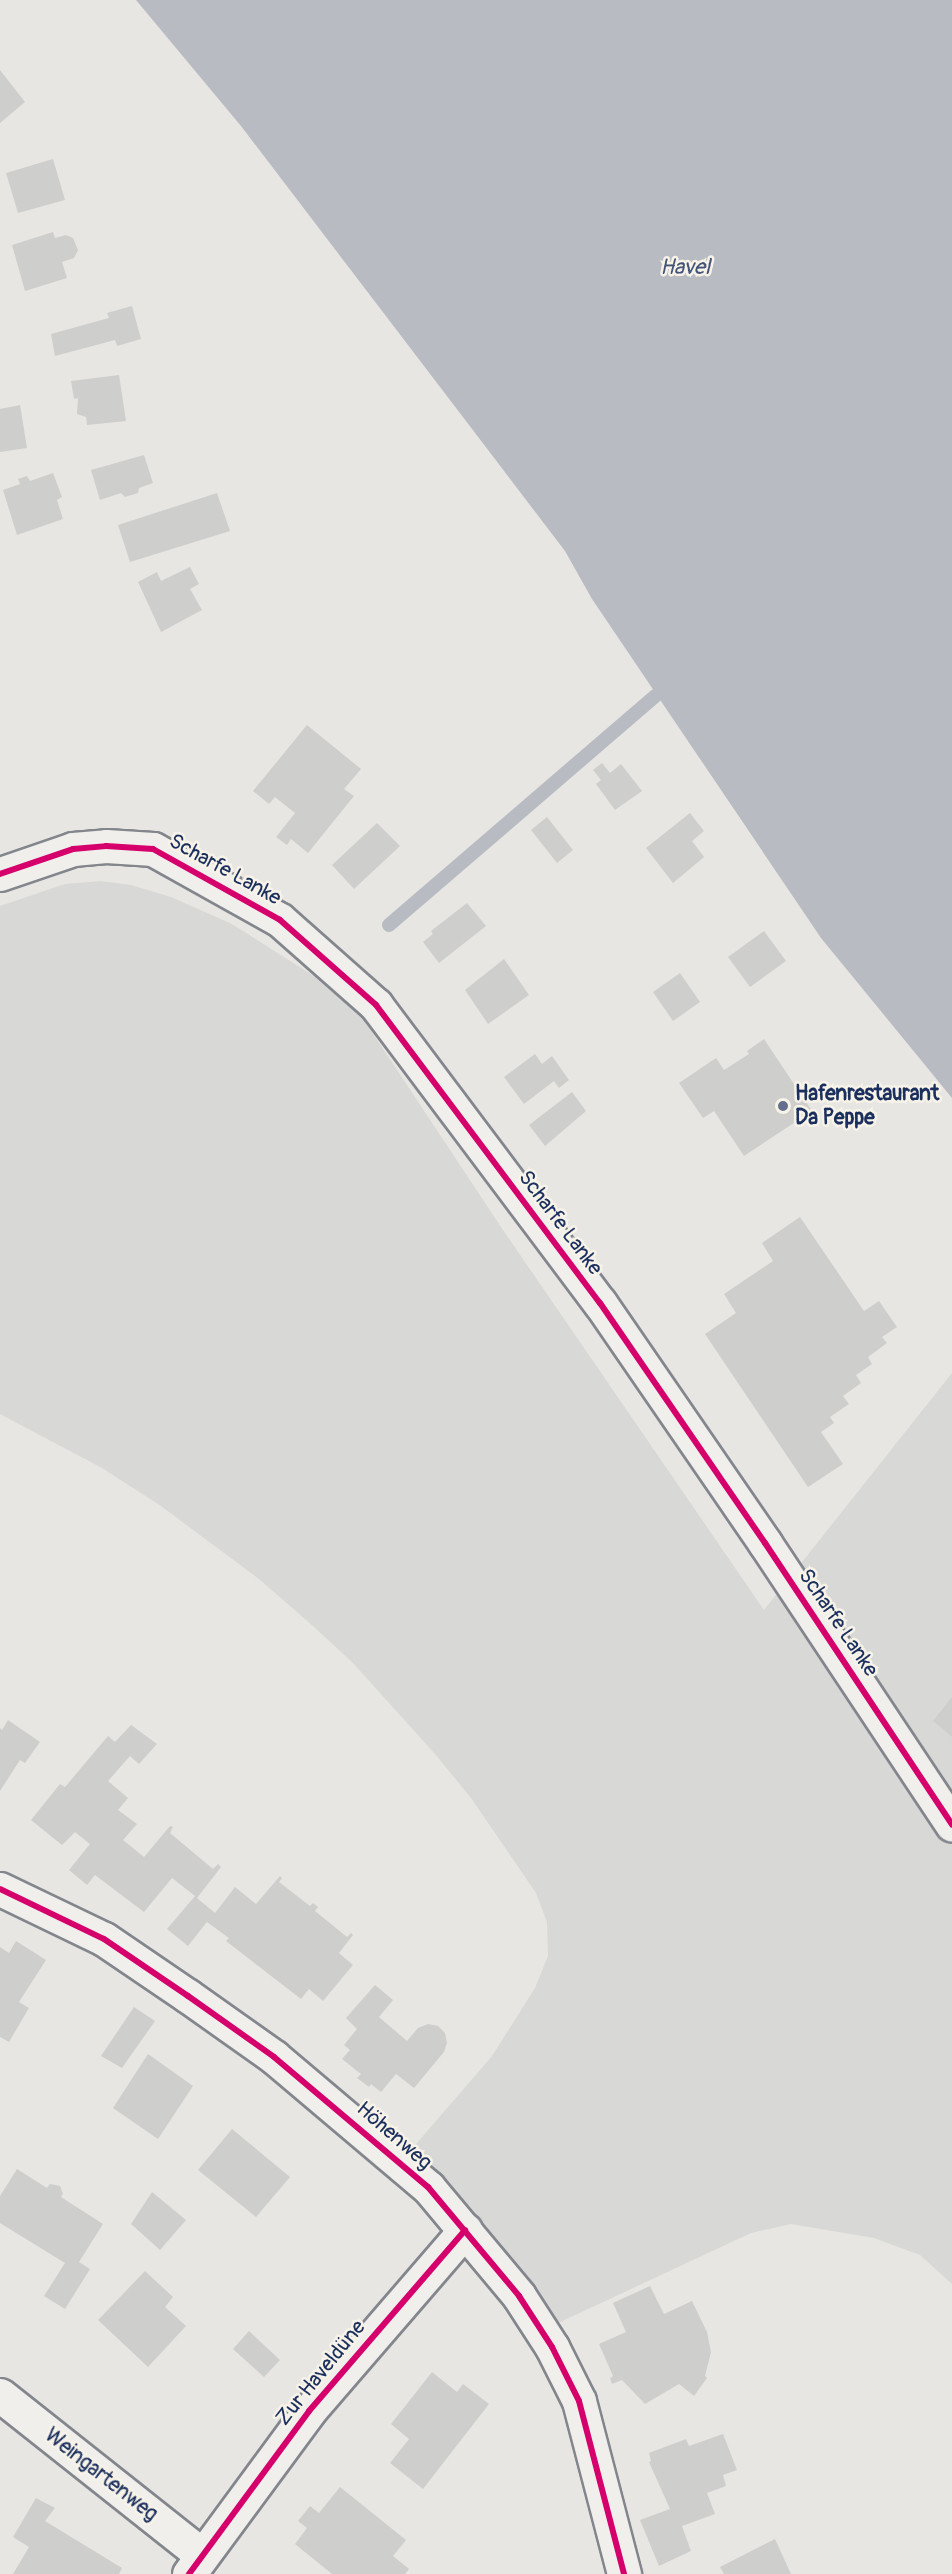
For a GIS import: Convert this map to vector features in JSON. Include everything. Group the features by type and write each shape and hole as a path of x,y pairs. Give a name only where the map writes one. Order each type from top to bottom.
{"street":[{"name":"Scharfe Lanke","path":"0,874 74,849 106,846 153,849 280,920 376,1005 600,1303 765,1543 952,1824"},
{"name":"Höhenweg","path":"0,1888 104,1939 274,2057 428,2187 530,2313 552,2347 579,2401 624,2574"},
{"name":"Zur Haveldüne","path":"196,2564 309,2411 465,2230"},
{"name":"Weingartenweg","path":"0,2395 196,2564"}],"shaded area":[{"path":"101,881 131,885 171,897 232,924 325,983 362,1017 503,1230 764,1610 952,1373 952,2284 920,2255 874,2238 791,2224 751,2233 556,2324 495,2238 462,2200 410,2151 492,2056 535,1988 548,1956 547,1922 536,1893 471,1798 435,1754 352,1662 313,1626 259,1579 161,1506 102,1468 0,1414 0,906 65,884"}],"water":[{"name":"Havel","path":"136,0 952,0 952,1098 821,938 592,599 565,551 241,126"}],"building":[{"path":"0,70 25,102 0,123"},
{"path":"53,159 65,200 18,213 6,173"},
{"path":"53,232 55,238 66,235 73,238 78,250 74,258 62,262 67,278 25,291 12,245"},
{"path":"132,306 141,339 117,346 115,340 55,356 51,334 109,318 107,313"},
{"path":"119,375 126,421 87,425 86,417 77,414 78,398 74,399 71,381"},
{"path":"20,405 27,448 0,452 0,409"},
{"path":"144,455 153,483 139,488 138,493 125,497 121,493 100,500 91,470"},
{"path":"53,473 62,497 57,500 63,519 17,535 3,490 20,484 18,479 27,476 30,481"},
{"path":"217,493 230,531 130,562 118,525"},
{"path":"190,567 199,584 190,589 202,610 161,632 138,582 157,572 161,581"},
{"path":"307,725 361,769 344,789 354,796 308,853 291,839 287,845 276,837 295,813 275,797 269,804 253,791"},
{"path":"602,763 610,773 621,764 642,791 615,810 596,784 601,780 593,770"},
{"path":"690,813 704,831 692,841 704,857 673,883 646,848"},
{"path":"547,817 573,850 557,863 531,830"},
{"path":"377,823 400,846 354,889 332,865"},
{"path":"467,903 486,926 439,963 423,942 433,934 431,931"},
{"path":"764,931 786,961 750,987 728,957"},
{"path":"504,959 529,995 488,1024 465,990"},
{"path":"680,973 700,1002 673,1021 653,992"},
{"path":"764,1039 812,1111 744,1156 714,1111 703,1118 679,1083 716,1058 724,1070 749,1054 747,1051"},
{"path":"535,1054 542,1064 552,1056 569,1080 559,1088 554,1081 524,1104 504,1077"},
{"path":"572,1092 586,1111 545,1146 529,1125"},
{"path":"800,1217 864,1311 879,1301 897,1327 882,1337 887,1343 868,1357 872,1364 856,1375 861,1383 843,1396 849,1404 830,1417 834,1423 821,1432 843,1464 808,1487 705,1334 736,1313 724,1294 773,1261 762,1243"},
{"path":"952,1697 952,1737 933,1721"},
{"path":"8,1720 40,1742 25,1763 20,1760 0,1791 0,1728 2,1730"},
{"path":"131,1725 157,1744 139,1764 130,1756 108,1781 128,1798 118,1810 137,1824 123,1840 144,1857 170,1826 173,1827 170,1833 213,1869 218,1864 221,1867 197,1898 215,1913 235,1887 256,1904 280,1876 282,1878 279,1882 310,1906 313,1903 318,1907 315,1911 347,1937 351,1933 353,1935 339,1953 353,1965 323,2001 309,1989 301,1999 226,1941 229,1938 207,1922 188,1946 167,1929 195,1896 172,1878 144,1912 95,1875 87,1885 69,1870 90,1844 75,1832 62,1845 31,1820 60,1784 65,1787 108,1736 115,1742"},
{"path":"16,1941 46,1960 19,2002 29,2008 9,2042 0,2037 0,1947 9,1953"},
{"path":"375,1985 393,2000 379,2017 407,2041 418,2028 428,2024 438,2026 445,2033 447,2043 444,2052 414,2088 396,2074 381,2092 371,2084 369,2087 357,2078 361,2074 342,2059 350,2050 344,2045 357,2029 346,2018"},
{"path":"134,2007 155,2021 122,2068 101,2056"},
{"path":"148,2054 193,2086 158,2139 113,2108"},
{"path":"232,2129 290,2177 256,2217 198,2170"},
{"path":"17,2169 47,2188 50,2184 60,2186 63,2194 61,2197 103,2224 79,2262 90,2269 65,2309 44,2296 65,2263 0,2223 0,2196"},
{"path":"152,2192 186,2220 160,2250 131,2224"},
{"path":"145,2271 173,2297 165,2307 186,2326 148,2367 98,2320"},
{"path":"650,2286 664,2314 692,2301 707,2332 711,2352 705,2376 707,2378 694,2396 679,2384 645,2404 622,2380 612,2384 610,2378 613,2376 599,2344 626,2332 613,2303"},
{"path":"249,2331 280,2360 264,2377 233,2349"},
{"path":"432,2372 457,2392 463,2384 489,2404 423,2489 390,2463 409,2439 391,2424"},
{"path":"723,2434 737,2470 723,2475 726,2486 707,2493 715,2514 682,2526 691,2551 659,2566 640,2520 670,2509 649,2462 651,2461 649,2453 686,2439 689,2446"},
{"path":"340,2487 406,2540 393,2556 409,2569 405,2574 332,2574 295,2544 307,2528 298,2521 310,2506 319,2513"},
{"path":"36,2498 55,2508 45,2521 122,2568 119,2574 13,2574 29,2547 13,2537"},
{"path":"775,2539 791,2574 724,2574 720,2567"}],"waterway":[{"path":"389,925 656,695"}],"cycle path":[{"path":"0,874 73,849 106,846 153,849 280,920 376,1005 600,1303 765,1543 952,1824"},
{"path":"0,1889 104,1939 188,1996 274,2057 428,2187 519,2296 552,2347 579,2401 624,2574"},
{"path":"189,2574 309,2411 465,2230"}],"place":[{"name":"Hafenrestaurant Da Peppe","path":"783,1106"}]}
